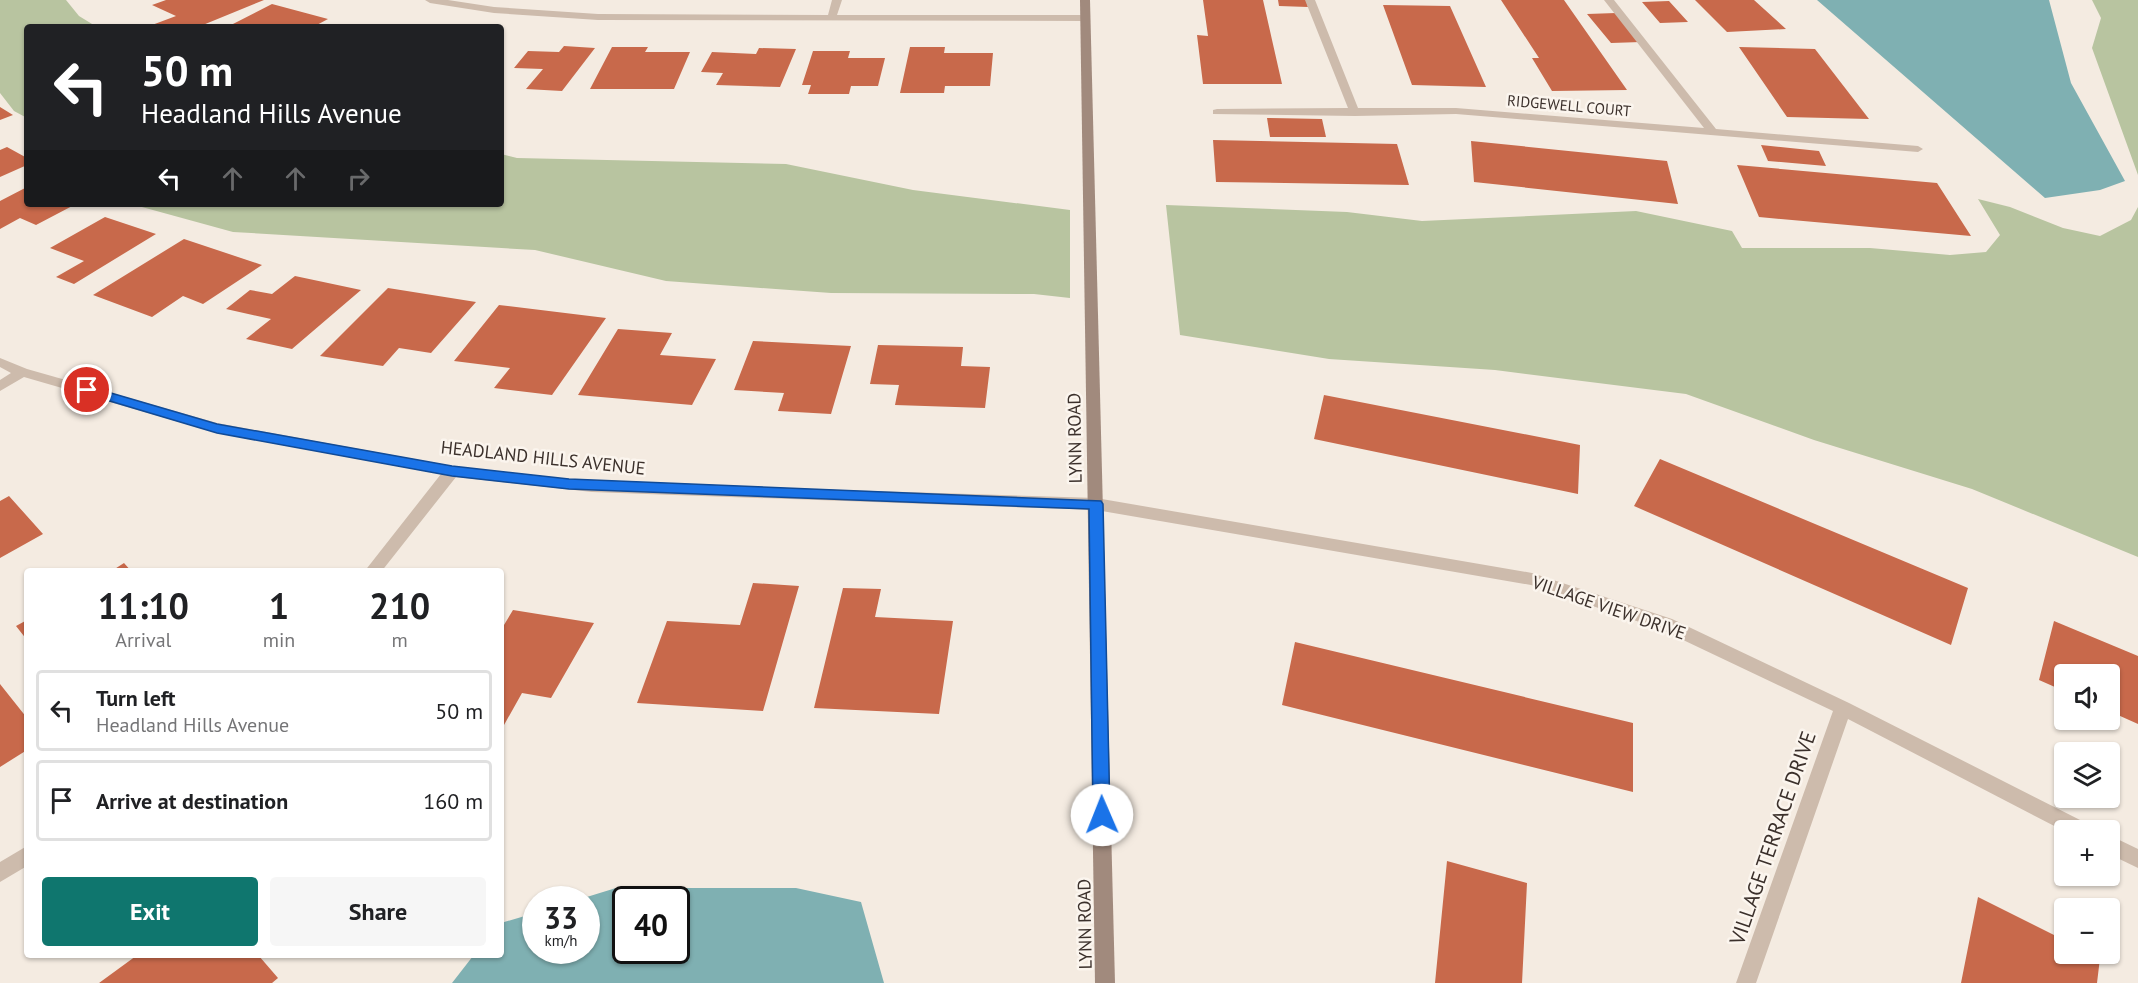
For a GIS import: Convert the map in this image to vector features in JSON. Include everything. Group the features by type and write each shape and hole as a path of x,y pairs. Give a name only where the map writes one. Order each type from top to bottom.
{"street":[{"path":"430,0 494,10 598,17 1085,18"},
{"path":"832,18 837,0"},
{"name":"LYNN ROAD","path":"1085,0 1105,983"},
{"path":"1310,0 1355,113"},
{"path":"1609,0 1713,133"},
{"name":"RIDGEWELL COURT","path":"1217,112 1456,111 1918,149"},
{"name":"HEADLAND HILLS AVENUE","path":"0,362 22,372 217,428 452,471 592,487 1096,504"},
{"path":"0,386 22,372"},
{"path":"375,568 452,471"},
{"name":"VILLAGE VIEW DRIVE","path":"1096,504 1532,579 1666,624 1843,708 2062,820"},
{"name":"VILLAGE TERRACE DRIVE","path":"1746,983 1843,708"},
{"path":"2120,850 2138,859"},
{"path":"0,873 24,857"}],"green space":[{"path":"0,0 66,0 79,16 92,24 24,24 24,116 14,111 0,93"},
{"path":"2092,0 2138,0 2138,175 2092,48 2101,18"},
{"path":"504,155 517,158 786,164 913,190 1070,210 1070,298 1034,294 831,293 666,281 535,250 233,232 142,207 504,207"},
{"path":"1978,199 2010,207 2063,228 2100,236 2131,220 2138,207 2138,557 1972,489 1814,440 1686,394 1495,370 1329,359 1180,335 1166,205 1347,212 1422,221 1636,211 1732,231 1742,248 1870,248 1950,255 1986,252 2000,235"}],"water":[{"path":"1817,0 2049,0 2071,83 2125,181 2100,190 2045,198"},
{"path":"690,888 796,888 861,902 884,983 452,983 471,958 504,958 504,922 522,917 522,964 600,964 600,893 612,889 612,964 690,964"}],"building":[{"path":"166,0 264,0 205,24 155,24 176,16 152,5"},
{"path":"1203,0 1263,0 1282,84 1203,84 1197,35 1208,36"},
{"path":"1278,0 1306,0 1308,7 1279,6"},
{"path":"1501,0 1564,0 1627,90 1552,91 1532,58 1539,58"},
{"path":"1695,0 1754,0 1786,29 1727,32"},
{"path":"1669,1 1688,22 1660,23 1642,2"},
{"path":"272,4 328,19 319,24 233,24"},
{"path":"1383,5 1450,6 1486,87 1412,85"},
{"path":"1616,13 1641,42 1611,43 1587,14"},
{"path":"564,46 595,48 562,91 526,89 543,69 514,68 528,51 559,52"},
{"path":"612,47 648,47 645,52 690,52 674,89 590,89"},
{"path":"910,47 945,47 944,53 993,53 990,86 945,86 944,93 900,93"},
{"path":"1739,47 1815,49 1869,119 1787,117"},
{"path":"759,48 796,49 780,87 716,85 723,73 701,72 712,52 756,54"},
{"path":"813,51 850,51 848,58 885,58 878,86 851,86 849,94 808,94 811,85 802,85"},
{"path":"0,107 13,115 0,120"},
{"path":"1267,118 1322,119 1326,137 1270,137"},
{"path":"1213,140 1397,144 1409,185 1216,182"},
{"path":"1471,141 1667,161 1678,204 1474,182"},
{"path":"1761,145 1819,151 1826,166 1768,161"},
{"path":"7,147 24,156 24,166 0,177 0,150"},
{"path":"1737,165 1937,183 1971,236 1759,217"},
{"path":"24,189 24,207 70,207 36,225 20,218 0,229 0,201"},
{"path":"105,217 156,234 74,284 56,277 84,261 50,248"},
{"path":"184,239 262,265 203,304 183,296 152,317 93,295"},
{"path":"295,276 361,290 292,349 246,339 271,319 226,309 250,290 272,294"},
{"path":"388,288 476,302 431,353 399,348 383,366 320,356"},
{"path":"499,305 606,318 552,395 494,388 510,368 454,361"},
{"path":"618,329 672,333 660,355 716,359 692,405 578,395"},
{"path":"753,341 851,346 831,414 778,411 784,393 734,390"},
{"path":"878,345 963,347 961,366 990,367 985,408 895,405 899,385 870,384"},
{"path":"1324,395 1580,445 1578,494 1314,439"},
{"path":"1660,459 1968,588 1951,645 1634,506"},
{"path":"9,496 43,534 0,558 0,501"},
{"path":"124,563 128,568 116,568"},
{"path":"753,583 799,586 763,711 637,703 667,621 740,625"},
{"path":"843,588 881,589 875,617 953,621 939,714 814,708"},
{"path":"513,610 594,623 551,698 522,693 504,725 504,625"},
{"path":"2054,621 2138,656 2138,724 2120,716 2120,664 2054,664 2054,687 2039,680"},
{"path":"24,622 24,636 16,626"},
{"path":"1295,642 1633,723 1633,792 1282,705"},
{"path":"0,684 24,714 24,752 0,767"},
{"path":"1447,861 1527,883 1522,983 1435,983"},
{"path":"1978,897 2054,935 2054,964 2099,964 2097,983 1961,983"},
{"path":"133,958 261,958 278,978 272,983 99,983"}],"route":[{"path":"87,390 217,428 452,471 592,487 1096,504 1102,815"}]}
